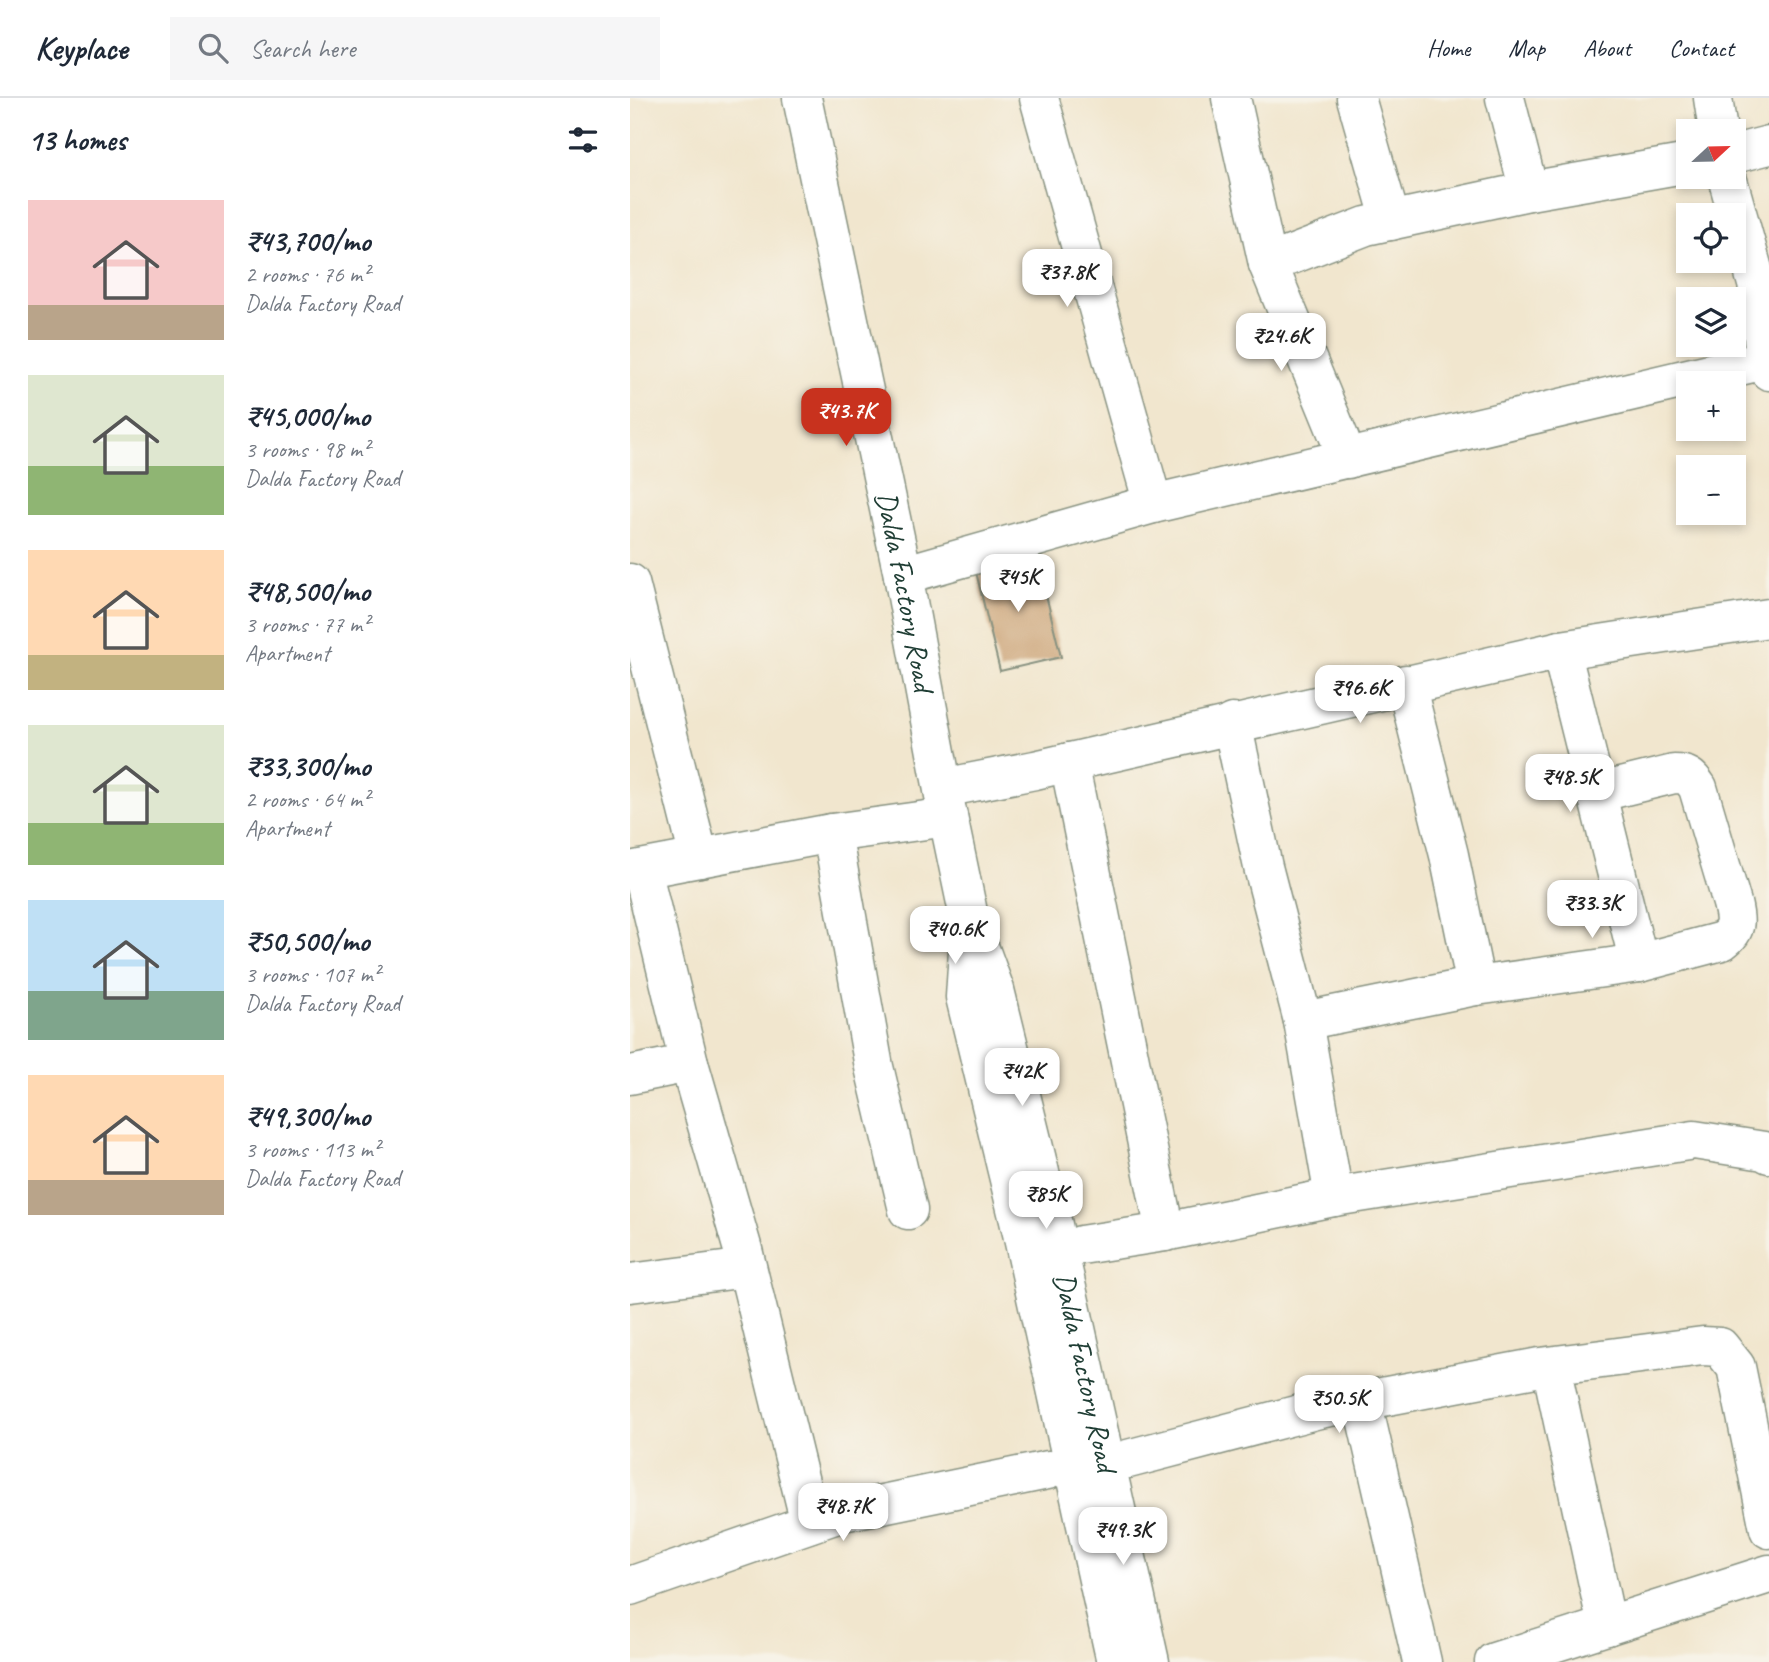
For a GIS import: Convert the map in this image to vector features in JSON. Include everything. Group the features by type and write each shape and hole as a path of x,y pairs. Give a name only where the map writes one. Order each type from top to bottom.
{"street":[{"name":"Dalda Factory Road","path":"802,98 903,575 970,922 980,993 1052,1234 1150,1662"},
{"path":"1039,98 1153,505"},
{"path":"1231,98 1268,264 1348,458"},
{"path":"1356,98 1391,221"},
{"path":"1505,98 1529,191"},
{"path":"1713,98 1716,119"},
{"path":"1746,151 1769,145"},
{"path":"1268,264 1366,226 1529,191 1676,165"},
{"path":"903,575 1153,505 1348,458 1767,365 1764,290 1731,189"},
{"path":"630,583 637,640 699,858"},
{"path":"810,1523 747,1268 636,870 832,833 946,803 1069,762 1406,684 1560,650 1769,618"},
{"path":"1560,650 1639,963"},
{"path":"1406,684 1449,855 1476,986"},
{"path":"1232,723 1264,867 1303,1021 1334,1197"},
{"path":"1069,762 1165,1231"},
{"path":"1303,1021 1476,986 1639,963 1722,941 1735,929 1732,903 1698,788 1689,776 1674,774 1596,793"},
{"path":"832,833 874,1067 908,1210"},
{"path":"980,993 1034,1064 1052,1234 1128,1459 1175,1662"},
{"path":"980,993 962,1069 1090,1662"},
{"path":"630,1074 689,1063"},
{"path":"1052,1234 1165,1231 1334,1197 1694,1140 1765,1151 1769,1154"},
{"name":"Dalda Factory Road","path":"1052,1234 1116,1662"},
{"path":"630,1283 747,1268"},
{"path":"1128,1459 1319,1409 1551,1366 1703,1346 1720,1347 1736,1367 1769,1529"},
{"path":"1551,1366 1607,1626"},
{"path":"1362,1401 1422,1662"},
{"path":"633,1577 843,1512 1048,1470"},
{"path":"1494,1662 1769,1574"}],"building":[{"path":"1037,558 1061,657 1000,671 976,572"}]}
